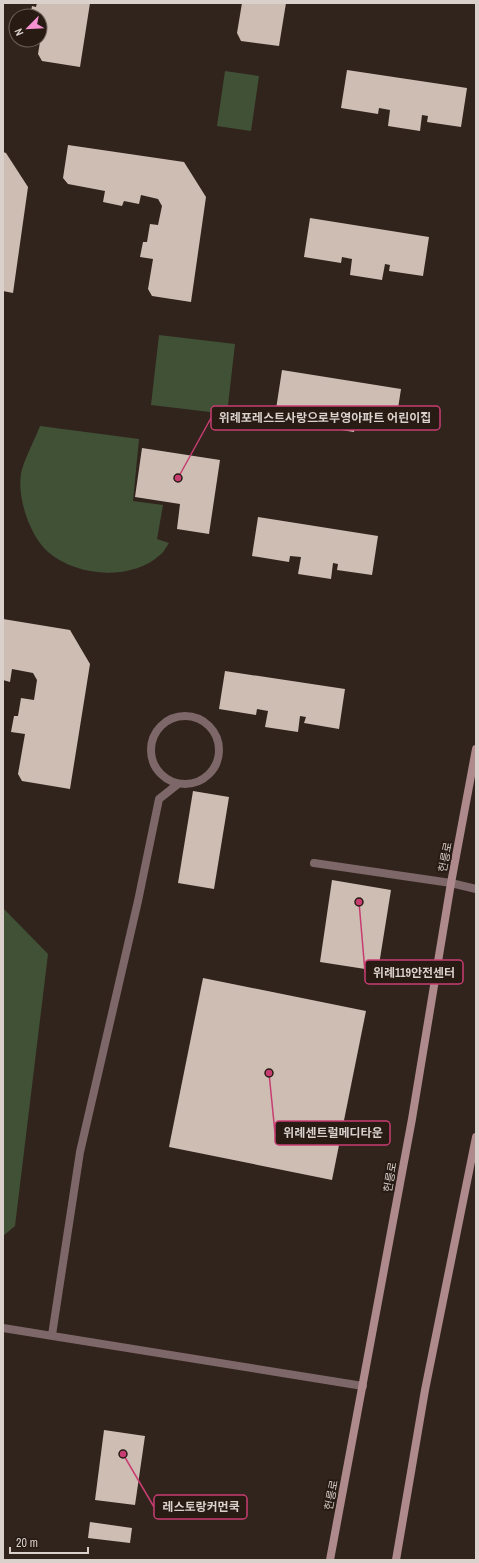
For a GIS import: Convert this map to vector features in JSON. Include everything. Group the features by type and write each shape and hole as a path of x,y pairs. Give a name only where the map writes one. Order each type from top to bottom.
{"main road":[{"name":"헌릉로","path":"330,1560 413,1111 451,883 476,749"},
{"path":"396,1560 425,1390 476,1136"}],"street":[{"path":"52,1335 80,1152 138,901 159,799 178,784 200,782 215,767 219,756 219,745 212,731 200,720 189,716 177,717 158,729 153,739 151,751 153,762 159,772 167,780 178,784"},
{"path":"314,863 451,883 476,889"},
{"path":"3,1328 363,1386"}],"green space":[{"path":"225,71 259,76 251,131 217,126"},
{"path":"159,335 235,344 227,414 151,405"},
{"path":"40,426 139,439 133,501 163,505 157,539 169,543 161,554 148,563 134,569 104,573 74,567 48,552 30,527 23,505 20,484 24,463"},
{"path":"3,908 48,954 15,1226 3,1236"}],"building":[{"path":"37,3 90,3 80,67 42,61 38,54 39,48 48,48 48,8 32,8 32,6 36,7"},
{"path":"242,3 286,3 279,46 241,41 237,33"},
{"path":"347,70 467,88 461,127 427,122 428,116 422,115 420,131 388,126 390,110 379,108 378,114 341,108"},
{"path":"68,145 184,162 206,197 191,302 152,296 148,289 153,259 140,257 143,242 147,242 150,224 158,225 162,206 158,199 141,195 139,204 124,201 122,206 103,202 105,191 68,184 63,178"},
{"path":"3,152 6,153 28,187 13,293 3,291"},
{"path":"310,218 429,237 423,276 389,271 390,265 385,264 382,280 350,275 352,259 342,257 341,263 304,257"},
{"path":"282,370 401,389 395,428 361,423 362,417 356,416 354,432 322,427 324,410 313,409 313,415 276,409"},
{"path":"142,448 220,460 209,534 177,529 180,504 135,497"},
{"path":"258,517 378,536 372,575 337,570 338,564 333,563 331,579 298,574 301,557 290,556 289,562 252,556"},
{"path":"3,619 70,630 90,664 70,789 22,781 18,774 25,734 11,732 14,716 18,716 21,698 34,700 37,680 33,673 12,669 10,682 3,680"},
{"path":"225,671 345,689 339,729 304,723 306,717 300,716 298,732 265,727 268,711 257,709 256,715 219,709"},
{"path":"193,791 229,797 214,889 178,883"},
{"path":"332,880 391,890 378,971 320,962"},
{"path":"203,978 366,1011 332,1180 169,1147"},
{"path":"104,1430 145,1436 135,1505 95,1500"},
{"path":"90,1522 132,1528 130,1543 88,1538"}],"place":[{"name":"위례포레스트사랑으로부영아파트 어린이집","path":"178,478"},
{"name":"위례119안전센터","path":"359,902"},
{"name":"위례센트럴메디타운","path":"269,1073"},
{"name":"레스토랑커먼쿡","path":"123,1454"}]}
